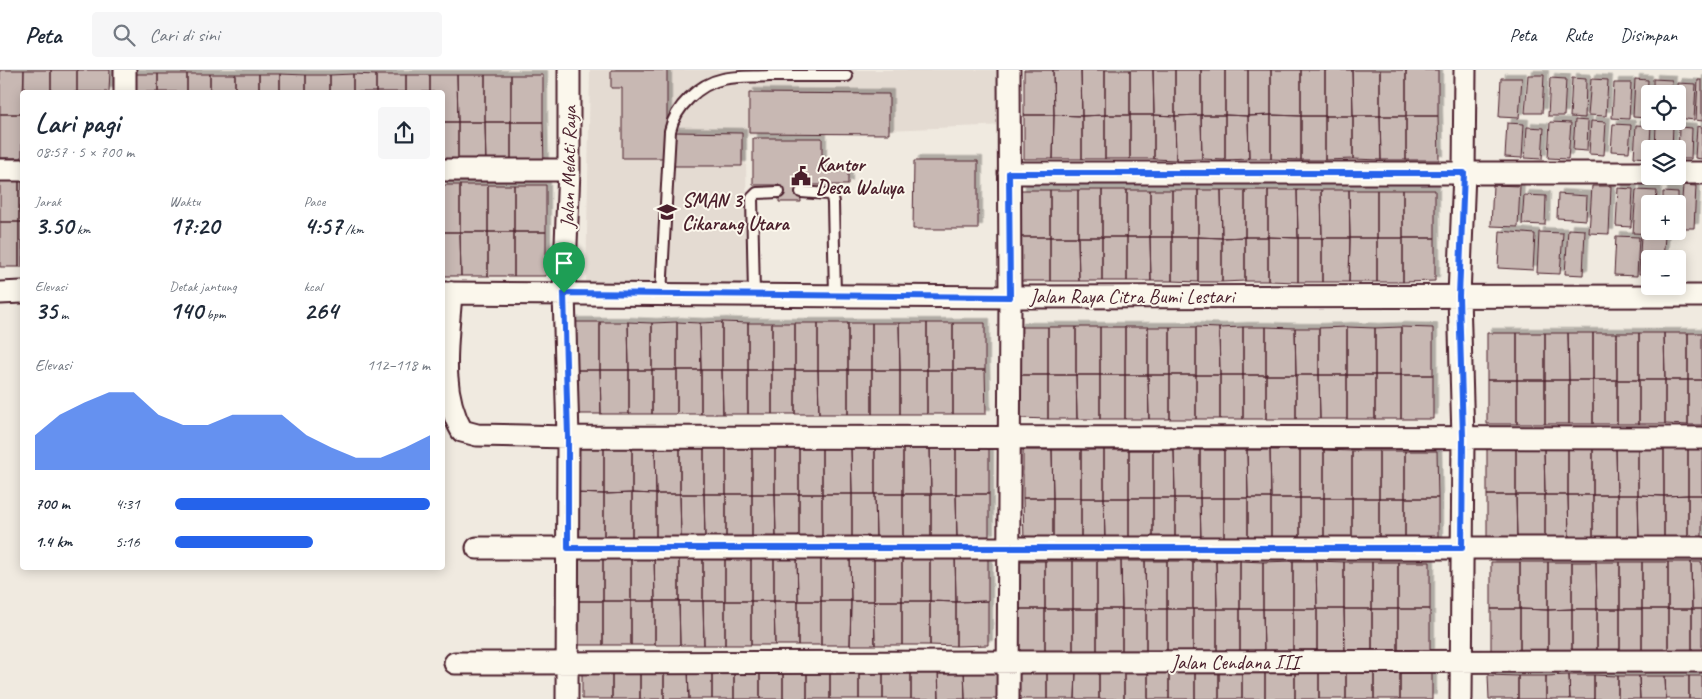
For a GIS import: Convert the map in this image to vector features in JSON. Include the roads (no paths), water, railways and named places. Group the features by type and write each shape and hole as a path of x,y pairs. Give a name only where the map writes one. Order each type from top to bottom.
{"street":[{"path":"125,70 125,90"},
{"name":"Jalan Melati Raya","path":"567,699 568,437 564,293 569,170 569,70"},
{"path":"1008,699 1010,70"},
{"path":"1461,699 1463,438 1459,296 1464,173 1465,70"},
{"path":"0,170 20,170"},
{"path":"445,170 569,170"},
{"path":"1009,173 1641,173"},
{"path":"1686,173 1702,173"},
{"path":"0,292 20,292"},
{"path":"447,293 446,374 454,417 462,431 477,436 1702,438"},
{"name":"Jalan Raya Citra Bumi Lestari","path":"447,293 1010,297 1702,296"},
{"path":"478,548 1702,548"},
{"name":"Jalan Cendana III","path":"455,664 1702,661"}],"lane":[{"path":"661,294 670,131 672,121 682,107 699,91 722,79 847,76"},
{"path":"754,294 752,198 758,193 779,192"},
{"path":"801,192 828,194 832,197 834,203 835,295"}],"place":[{"name":"Kantor Desa Waluya","path":"801,176"},
{"name":"SMAN 3 Cikarang Utara","path":"667,212"}]}
